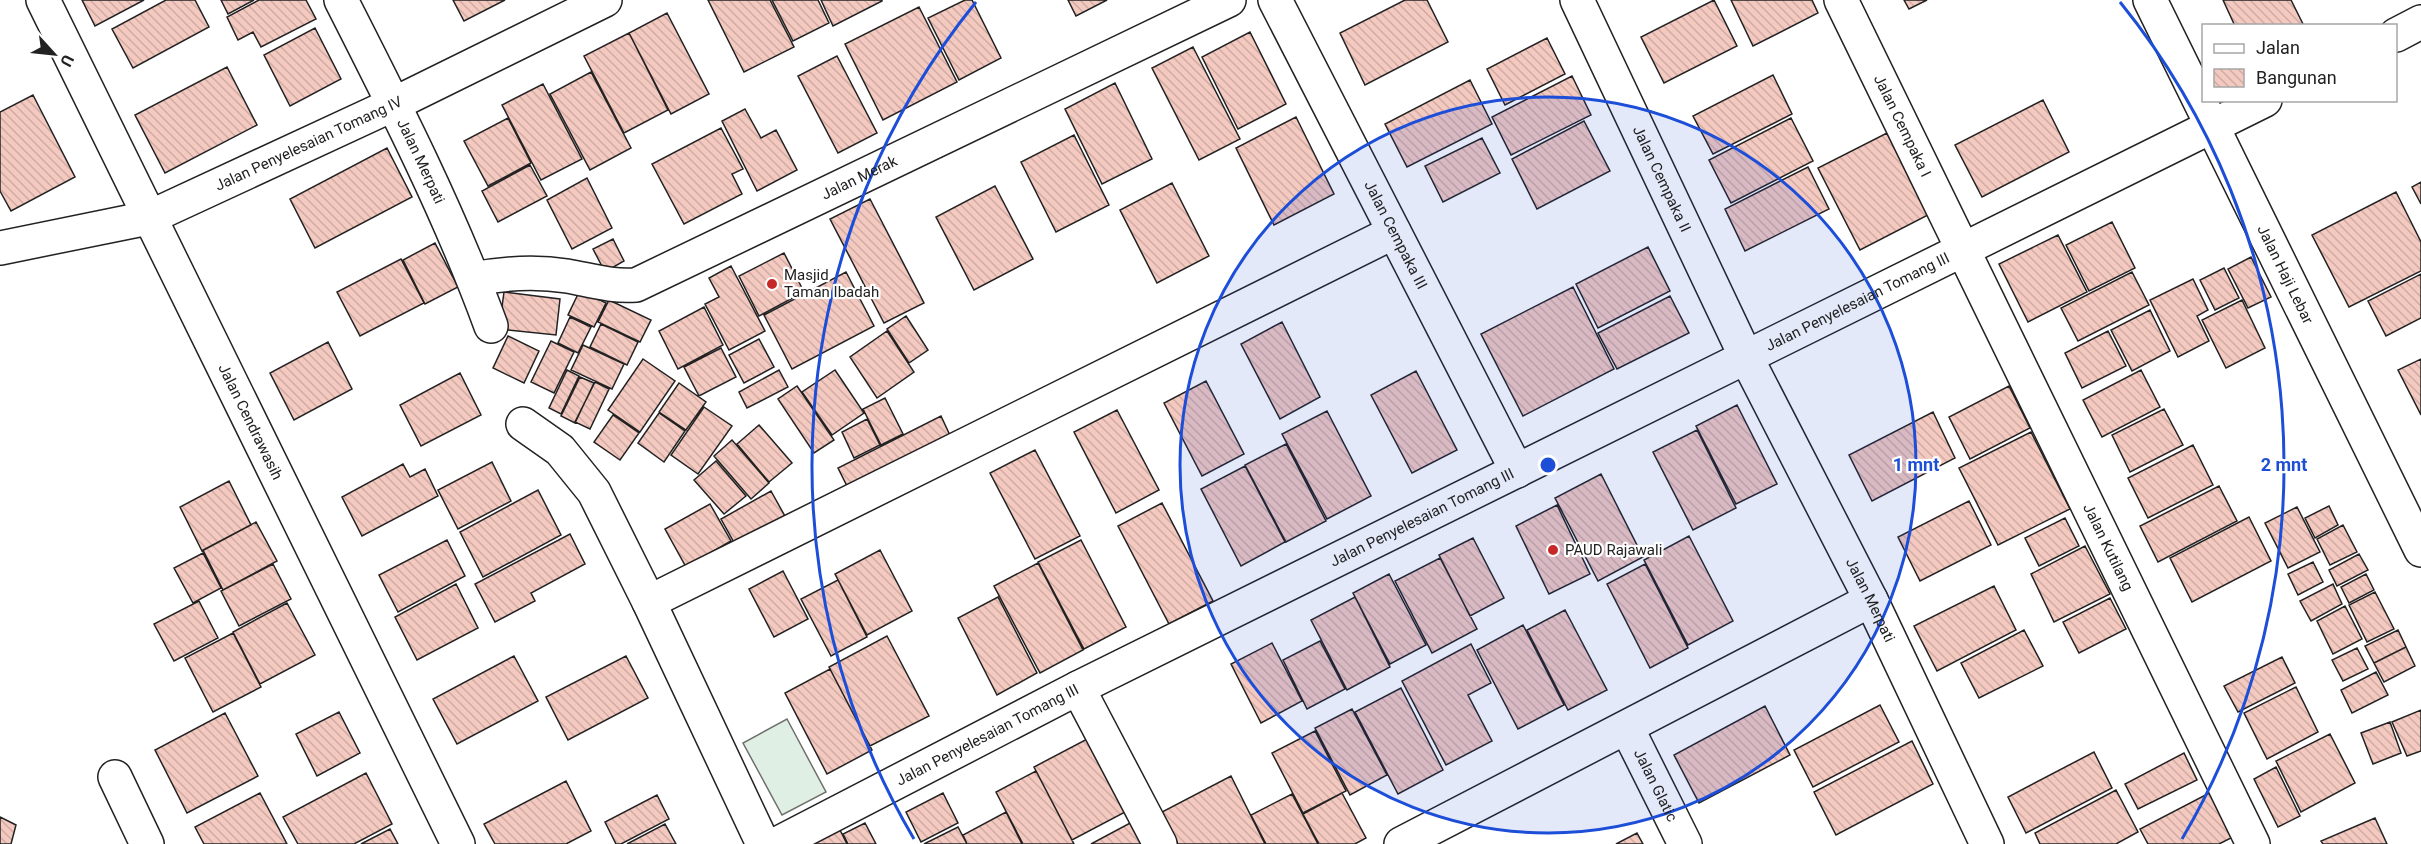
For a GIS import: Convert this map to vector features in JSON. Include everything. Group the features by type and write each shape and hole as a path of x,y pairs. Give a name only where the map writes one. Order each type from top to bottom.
{"street":[{"name":"Jalan Cendrawasih","path":"43,0 148,218 458,844"},
{"name":"Jalan Merpati","path":"341,0 394,104 474,279 491,326"},
{"name":"Jalan Penyelesaian Tomang IV","path":"0,248 148,218 394,104 605,0"},
{"name":"Jalan Merak","path":"474,279 504,273 529,273 565,276 620,286 636,285 1229,0"},
{"name":"Jalan Cempaka III","path":"1275,0 1517,471"},
{"name":"Jalan Cempaka II","path":"1577,0 1746,357"},
{"name":"Jalan Cempaka I","path":"1841,0 1963,250"},
{"name":"Jalan Haji Lebar","path":"2150,0 2421,550"},
{"path":"2397,34 2421,22"},
{"name":"Jalan Penyelesaian Tomang III","path":"777,844 1078,688 2261,102"},
{"path":"649,602 1394,232"},
{"name":"Jalan Kutilang","path":"1963,250 2253,844"},
{"name":"Jalan Merpati","path":"1746,357 1872,600 1987,844"},
{"path":"523,424 561,450 594,492 764,844"},
{"path":"1401,844 1437,836 1627,728 1872,600"},
{"path":"1078,688 1160,844"},
{"name":"Jalan Glatic","path":"1627,728 1686,844"},
{"path":"115,777 142,842"}],"green space":[{"path":"787,719 826,792 782,815 743,743"}],"building":[{"path":"82,0 144,0 95,26"},
{"path":"166,0 195,0 209,27 133,68 112,29"},
{"path":"221,0 254,0 228,14"},
{"path":"259,0 306,0 316,19 261,47 253,32 238,40 227,17"},
{"path":"453,0 505,0 464,21"},
{"path":"708,0 770,0 794,47 744,72"},
{"path":"772,0 818,0 829,23 793,41"},
{"path":"821,0 882,0 882,1 833,26"},
{"path":"965,0 972,0 1001,58 959,80 928,18"},
{"path":"1068,0 1107,0 1076,16"},
{"path":"1405,0 1427,0 1448,42 1365,85 1340,33"},
{"path":"1714,0 1737,46 1664,83 1641,37"},
{"path":"1731,0 1812,0 1818,13 1753,46"},
{"path":"1904,0 1927,0 1909,9"},
{"path":"2223,0 2291,0 2303,24 2234,24"},
{"path":"919,7 957,82 883,120 845,44"},
{"path":"667,13 709,94 671,114 629,33"},
{"path":"315,28 341,79 290,106 264,55"},
{"path":"1250,32 1286,104 1238,129 1202,57"},
{"path":"629,33 668,110 624,133 584,56"},
{"path":"1547,38 1565,74 1505,105 1487,69"},
{"path":"1193,47 1240,139 1199,160 1152,68"},
{"path":"837,56 877,133 838,153 798,76"},
{"path":"227,67 257,125 165,173 135,115"},
{"path":"591,72 631,148 590,170 550,94"},
{"path":"1773,75 1792,114 1713,154 1693,116"},
{"path":"1572,76 1591,115 1511,155 1492,117"},
{"path":"1470,80 1492,124 1407,167 1385,124"},
{"path":"1115,83 1152,159 1102,184 1065,109"},
{"path":"543,84 582,159 541,180 502,105"},
{"path":"33,95 75,177 11,211 0,191 0,112"},
{"path":"2043,100 2069,152 1982,197 1955,145"},
{"path":"745,109 761,138 776,130 797,170 757,191 722,121"},
{"path":"1296,117 1334,194 1274,225 1236,148"},
{"path":"508,118 531,163 488,186 464,141"},
{"path":"1791,118 1813,161 1731,203 1709,160"},
{"path":"1584,121 1610,171 1537,209 1512,159"},
{"path":"721,128 743,169 732,174 742,194 684,224 652,164"},
{"path":"1887,133 1928,215 1860,250 1818,168"},
{"path":"1074,135 1109,205 1056,232 1021,162"},
{"path":"1482,138 1500,173 1443,202 1425,166"},
{"path":"387,148 412,197 315,248 290,199"},
{"path":"530,165 547,196 498,222 482,191"},
{"path":"1808,167 1829,209 1745,251 1725,209"},
{"path":"587,178 612,228 572,249 547,200"},
{"path":"2421,182 2421,204 2412,187"},
{"path":"1172,183 1209,256 1157,283 1120,210"},
{"path":"995,186 1033,259 974,290 936,217"},
{"path":"2396,192 2421,242 2421,271 2349,307 2312,235"},
{"path":"870,199 924,303 884,323 830,219"},
{"path":"2112,222 2135,268 2089,291 2066,245"},
{"path":"2058,235 2087,292 2028,322 1999,264"},
{"path":"613,239 624,261 605,272 593,249"},
{"path":"435,243 458,287 425,304 403,260"},
{"path":"1648,247 1670,291 1598,328 1576,284"},
{"name":"Masjid Taman Ibadah","path":"784,253 804,292 759,316 739,276"},
{"path":"2251,257 2271,297 2248,308 2228,269"},
{"path":"401,259 424,303 360,336 337,292"},
{"path":"731,266 765,331 729,350 705,304 719,297 709,278"},
{"path":"2224,268 2239,298 2215,310 2200,280"},
{"path":"846,272 874,326 792,369 764,315"},
{"path":"2132,272 2149,305 2078,341 2061,308"},
{"path":"2421,274 2421,318 2386,336 2368,301"},
{"path":"2193,279 2208,310 2197,316 2209,341 2178,357 2150,300"},
{"path":"1573,287 1614,369 1523,416 1481,334"},
{"path":"580,290 606,303 594,327 568,315"},
{"path":"504,292 560,299 556,335 499,329"},
{"path":"1670,296 1689,333 1617,369 1598,333"},
{"path":"609,300 651,320 640,342 598,322"},
{"path":"2242,300 2265,348 2226,368 2202,320"},
{"path":"704,307 723,345 678,369 659,331"},
{"path":"2150,310 2170,351 2132,371 2111,330"},
{"path":"906,316 928,350 909,363 887,329"},
{"path":"570,317 591,327 578,353 558,343"},
{"path":"1282,322 1320,397 1280,419 1241,344"},
{"path":"601,324 638,342 627,365 590,347"},
{"path":"887,331 914,372 877,398 850,357"},
{"path":"2108,331 2126,366 2082,388 2065,353"},
{"path":"508,336 539,351 524,383 493,368"},
{"path":"759,339 774,367 744,383 729,355"},
{"path":"551,341 574,352 554,393 531,382"},
{"path":"328,342 352,389 294,420 270,373"},
{"path":"583,345 624,364 612,389 571,370"},
{"path":"721,348 736,377 699,396 684,367"},
{"path":"643,359 675,381 640,432 608,410"},
{"path":"2421,359 2421,415 2398,370"},
{"path":"567,370 579,376 561,414 549,408"},
{"path":"779,370 788,387 747,408 739,392"},
{"path":"835,370 864,413 832,435 802,392"},
{"path":"2141,370 2160,407 2102,437 2083,400"},
{"path":"1416,371 1457,450 1412,473 1371,395"},
{"path":"460,373 481,415 421,446 400,405"},
{"path":"580,377 594,383 575,423 561,416"},
{"path":"1206,381 1244,454 1202,476 1164,403"},
{"path":"595,382 609,389 590,429 575,422"},
{"path":"679,383 706,402 686,430 659,412"},
{"path":"797,386 834,440 814,453 778,399"},
{"path":"2009,386 2030,428 1970,459 1949,417"},
{"path":"885,398 903,434 881,445 863,409"},
{"path":"1737,405 1777,484 1736,504 1696,426"},
{"path":"704,407 732,426 698,474 671,455"},
{"path":"2164,409 2183,445 2130,472 2112,435"},
{"path":"1117,410 1159,490 1116,513 1074,432"},
{"path":"1327,411 1371,496 1327,519 1282,434"},
{"path":"1933,412 1955,458 1872,501 1849,455"},
{"path":"659,413 685,431 664,462 638,443"},
{"path":"613,415 639,433 620,460 594,442"},
{"path":"941,416 954,444 852,496 838,468"},
{"path":"867,419 880,445 854,458 842,432"},
{"path":"759,425 792,463 769,482 737,444"},
{"path":"1697,430 1736,508 1693,530 1653,452"},
{"path":"2031,432 2070,509 1998,545 1959,468"},
{"path":"732,440 769,483 751,499 714,456"},
{"path":"1286,444 1326,521 1286,542 1245,465"},
{"path":"2193,445 2213,485 2148,518 2128,478"},
{"path":"1035,450 1080,536 1035,559 990,473"},
{"path":"716,461 746,496 724,514 694,480"},
{"path":"492,462 511,501 458,529 438,490"},
{"path":"403,464 410,477 425,469 438,496 362,536 342,497"},
{"path":"1245,466 1285,542 1241,566 1201,489"},
{"path":"1601,474 1643,557 1598,581 1555,498"},
{"path":"229,481 251,525 202,551 180,507"},
{"path":"2219,486 2237,521 2158,562 2140,526"},
{"path":"538,490 561,535 483,577 460,532"},
{"path":"771,491 786,518 736,546 721,519"},
{"path":"1969,501 1991,545 1920,581 1898,537"},
{"path":"1162,503 1213,601 1169,624 1118,526"},
{"path":"710,504 731,541 686,567 665,529"},
{"name":"PAUD Rajawali","path":"1557,505 1590,574 1549,594 1516,526"},
{"path":"2329,506 2338,525 2315,538 2305,518"},
{"path":"2297,507 2320,552 2288,568 2265,523"},
{"path":"2249,517 2271,561 2192,602 2170,558"},
{"path":"2065,518 2079,546 2039,566 2025,538"},
{"path":"256,522 277,561 223,590 203,550"},
{"path":"2343,525 2357,552 2330,565 2317,539"},
{"path":"570,534 585,564 531,593 535,601 495,622 475,584"},
{"path":"1689,536 1733,621 1688,645 1644,560"},
{"path":"1473,538 1504,598 1470,616 1439,555"},
{"path":"447,540 465,576 398,612 379,575"},
{"path":"1081,540 1126,627 1084,649 1038,562"},
{"path":"2085,546 2110,594 2054,622 2031,574"},
{"path":"880,550 912,611 867,635 835,574"},
{"path":"203,553 221,588 193,603 174,568"},
{"path":"2359,554 2368,570 2337,586 2329,570"},
{"path":"1440,558 1477,629 1432,653 1395,581"},
{"path":"2313,562 2323,582 2298,595 2288,574"},
{"path":"1038,563 1083,650 1040,673 994,586"},
{"path":"273,564 291,599 239,626 221,591"},
{"path":"1645,564 1688,648 1650,668 1607,584"},
{"path":"783,571 808,619 774,637 749,589"},
{"path":"1389,574 1426,645 1390,664 1353,593"},
{"path":"2366,574 2374,590 2349,603 2341,587"},
{"path":"838,580 867,637 831,656 801,599"},
{"path":"456,584 478,628 417,660 395,617"},
{"path":"2333,584 2342,604 2311,621 2300,601"},
{"path":"1994,586 2016,630 1937,671 1914,626"},
{"path":"2375,592 2394,629 2367,642 2349,605"},
{"path":"998,597 1037,673 997,695 958,618"},
{"path":"1355,597 1390,667 1347,690 1311,620"},
{"path":"2110,598 2126,629 2079,653 2063,622"},
{"path":"199,601 218,638 174,661 154,624"},
{"path":"287,603 315,655 260,684 233,632"},
{"path":"2345,606 2362,639 2333,654 2317,621"},
{"path":"1565,610 1607,690 1568,710 1527,630"},
{"path":"1523,625 1564,705 1518,729 1477,650"},
{"path":"2024,630 2043,666 1979,698 1961,663"},
{"path":"2398,630 2406,647 2374,663 2365,646"},
{"path":"233,633 261,687 213,712 185,658"},
{"path":"887,636 929,716 870,746 829,667"},
{"path":"1320,641 1345,689 1307,709 1283,660"},
{"path":"1272,643 1302,701 1261,723 1231,664"},
{"path":"1471,644 1491,683 1468,695 1492,741 1446,765 1402,681"},
{"path":"2406,647 2415,666 2384,682 2374,663"},
{"path":"2357,648 2368,669 2343,681 2332,660"},
{"path":"514,656 538,701 457,744 433,699"},
{"path":"626,656 648,698 568,740 546,697"},
{"path":"2282,657 2295,683 2238,712 2224,686"},
{"path":"830,669 872,750 827,774 785,693"},
{"path":"2376,672 2388,695 2352,713 2341,690"},
{"path":"2296,687 2318,732 2267,759 2244,713"},
{"path":"1401,688 1443,770 1398,794 1355,712"},
{"path":"1880,705 1899,742 1813,787 1794,750"},
{"path":"1765,706 1790,755 1699,803 1674,755"},
{"path":"1352,709 1387,775 1350,795 1315,728"},
{"path":"2421,710 2421,751 2407,756 2392,722"},
{"path":"339,712 360,753 317,776 296,734"},
{"path":"225,713 258,776 187,813 155,750"},
{"path":"2390,722 2401,753 2373,764 2361,733"},
{"path":"1315,731 1346,791 1303,813 1272,753"},
{"path":"2330,734 2355,783 2301,812 2276,761"},
{"path":"1091,737 1129,810 1072,840 1034,767"},
{"path":"1912,741 1933,784 1836,835 1814,792"},
{"path":"2094,752 2112,788 2026,833 2008,797"},
{"path":"2184,753 2197,780 2138,809 2125,784"},
{"path":"2276,767 2300,816 2278,827 2254,779"},
{"path":"1036,771 1074,844 1023,844 996,792"},
{"path":"366,773 392,824 354,844 298,844 283,817"},
{"path":"1231,776 1265,844 1178,844 1162,812"},
{"path":"566,781 591,831 566,844 495,844 484,824"},
{"path":"2217,789 2239,834 2219,844 2148,844 2140,829"},
{"path":"2116,790 2138,832 2116,844 2040,844 2035,833"},
{"path":"260,793 287,844 204,844 195,827"},
{"path":"943,793 958,823 921,842 906,812"},
{"path":"1342,793 1366,838 1355,844 1319,844 1303,814"},
{"path":"1292,794 1318,844 1266,844 1251,815"},
{"path":"657,795 669,819 621,844 616,844 605,822"},
{"path":"1006,812 1022,844 967,844 963,835"},
{"path":"0,817 16,825 11,844 0,844"},
{"path":"2375,818 2387,844 2323,844 2321,841"},
{"path":"1132,822 1144,844 1091,844"},
{"path":"865,823 876,844 848,844 843,834"},
{"path":"665,824 676,844 627,844"},
{"path":"958,827 967,844 924,844"},
{"path":"839,828 847,844 808,844"},
{"path":"390,829 398,844 361,844"},
{"path":"1637,833 1643,844 1616,844"}],"place":[{"name":"Masjid Taman Ibadah","path":"772,284"},
{"name":"PAUD Rajawali","path":"1553,550"}]}
